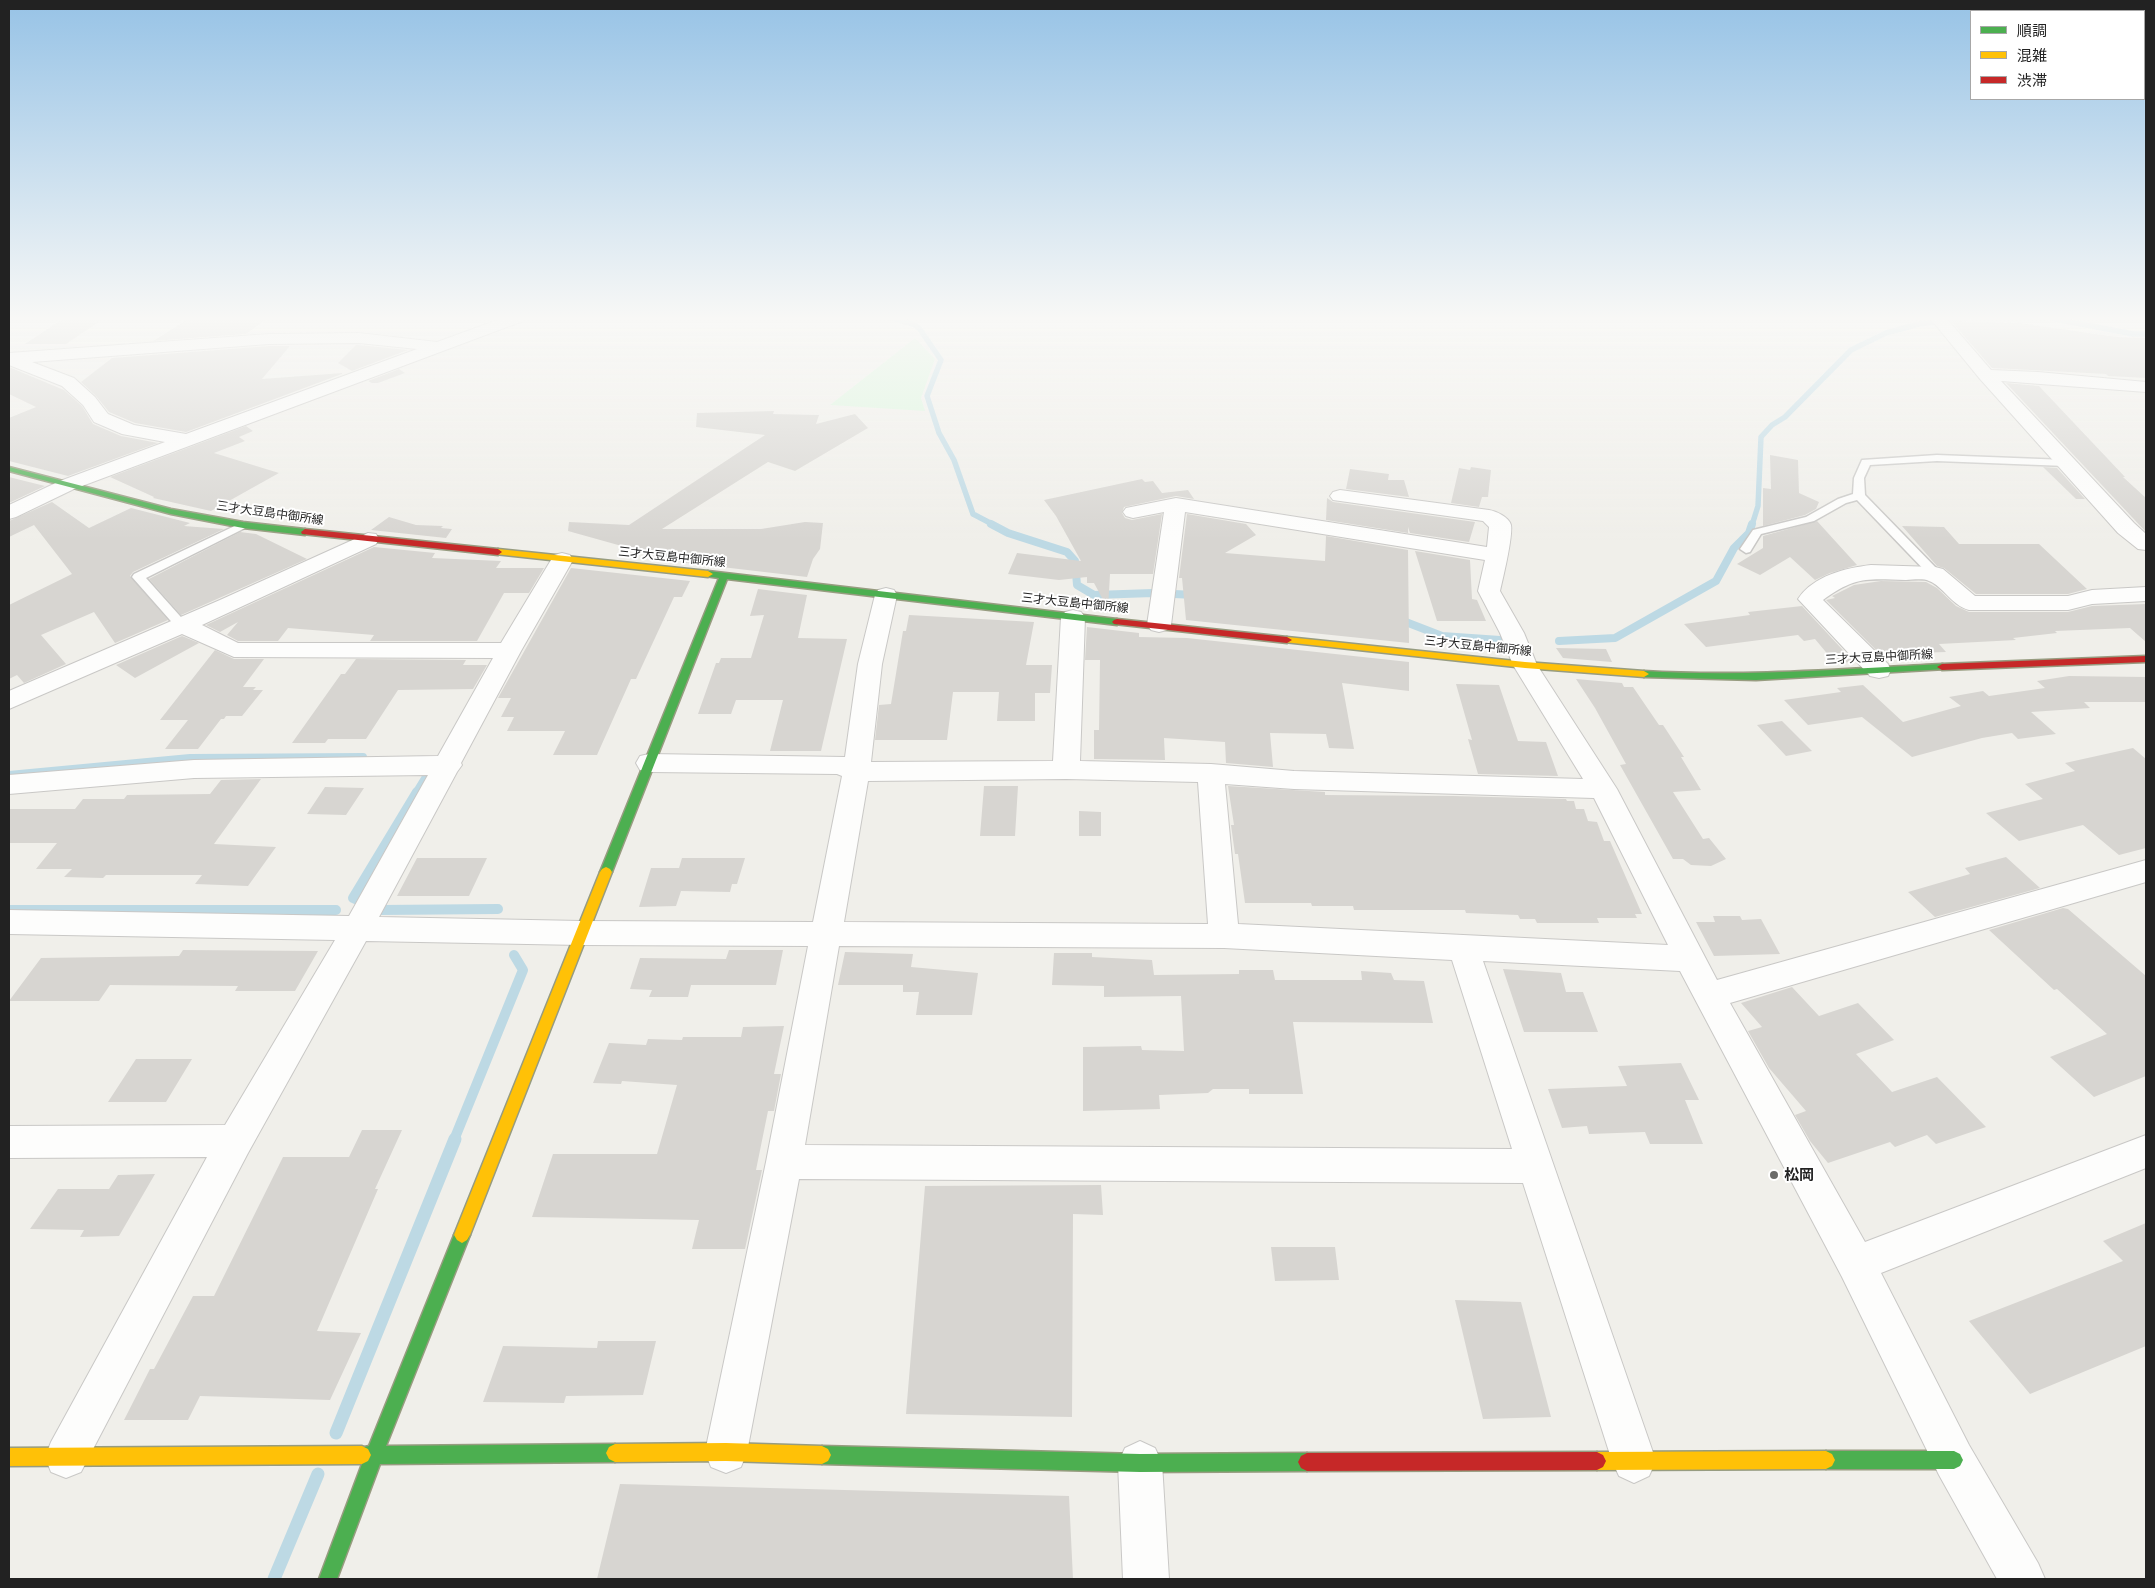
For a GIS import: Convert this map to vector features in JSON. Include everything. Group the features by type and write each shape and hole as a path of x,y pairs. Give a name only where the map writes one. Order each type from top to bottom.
{"main road":[{"name":"三才大豆島中御所線","path":"9,469 171,511 243,525 724,576 1072,617 1525,665 1676,677 1756,678 1879,670 2146,659"},
{"path":"328,1579 374,1455 724,576"},
{"path":"9,1457 726,1452 1140,1463 1954,1460"}],"street":[{"path":"79,392 89,401 101,418 129,430 186,440"},
{"path":"9,513 67,485 316,392"},
{"path":"2002,392 2126,528 2146,544"},
{"path":"1340,496 1489,516 1500,525 1489,591 1512,633 1525,665 1604,790 1708,996 1856,1264 1954,1460 2022,1579"},
{"path":"1133,512 1176,504 1496,555"},
{"path":"1159,625 1176,504"},
{"path":"9,701 182,625 368,539"},
{"path":"66,1457 235,1141 358,928 449,765 509,651 562,560"},
{"path":"1879,670 1810,599 1834,580 1854,574 1871,572 1935,574 1969,603 2068,603 2092,597 2146,594"},
{"path":"726,1452 784,1162 856,772 870,664 886,595"},
{"path":"1066,770 1072,617"},
{"path":"182,625 234,650 509,651"},
{"path":"649,763 840,765 856,772 1066,770 1211,774 1294,780 1604,790"},
{"path":"9,784 194,769 449,765"},
{"path":"1211,774 1224,936"},
{"path":"1708,996 2146,871"},
{"path":"9,922 581,932 1224,936 1690,959"},
{"path":"1463,947 1534,1166 1634,1461"},
{"path":"9,1142 235,1141"},
{"path":"1856,1264 2146,1151"},
{"path":"784,1162 1534,1166"},
{"path":"1140,1463 1146,1579"}],"lane":[{"path":"1935,574 1859,496 1859,478 1866,462 1937,458 2066,463"},
{"path":"1746,549 1757,532 1810,519 1842,501 1859,496"},
{"path":"182,625 138,577 243,525"}],"green space":[{"path":"846,392 923,392 921,398 925,411 830,405"}],"building":[{"path":"9,392 66,392 82,406 93,424 121,436 158,443 68,476 9,461 9,418 36,407 9,394"},
{"path":"92,392 293,392 186,432 135,423 109,412"},
{"path":"2015,392 2045,392 2125,477 2123,477 2146,498 2146,532"},
{"path":"774,411 773,414 819,415 816,424 855,414 868,428 795,471 768,462 662,529 761,529 805,522 823,523 820,549 813,559 807,577 679,562 568,531 569,522 629,525 765,435 696,427 697,413"},
{"path":"246,426 253,431 239,437 245,441 214,453 279,473 211,511 153,498 110,477"},
{"path":"1770,455 1798,460 1799,493 1819,502 1816,509 1805,515 1763,526 1763,488 1771,489"},
{"path":"1471,467 1491,470 1488,497 1482,497 1479,507 1451,503 1459,468 1470,470"},
{"path":"2043,467 2057,468 2085,499 2076,499"},
{"path":"1350,469 1389,474 1388,480 1404,480 1409,497 1346,489"},
{"path":"9,477 45,486 9,503"},
{"path":"1142,479 1145,482 1153,481 1162,493 1188,490 1194,499 1176,496 1124,507 1122,513 1125,518 1132,520 1162,514 1153,574 1110,574 1108,609 1094,583 1087,583 1087,577 1059,580 1008,574 1017,553 1081,561 1056,516 1044,500"},
{"path":"1327,498 1333,502 1475,522 1469,542 1410,533 1408,527 1408,533 1326,520"},
{"path":"52,502 89,528 131,508 190,523 184,526 224,529 133,572 130,576 168,620 115,643 94,612 41,635 66,664 24,683 17,675 9,679 9,605 72,574 34,525 9,537 9,521"},
{"path":"1187,514 1246,524 1256,535 1225,553 1325,561 1326,536 1408,550 1409,643 1186,620 1182,578 1179,578"},
{"path":"389,517 416,525 443,526 441,528 452,529 446,538 371,530"},
{"path":"1817,521 1857,565 1830,573 1815,580 1790,557 1760,575 1737,564 1763,548 1763,536"},
{"path":"1902,526 1944,527 1959,544 2039,544 2087,589 2068,594 1976,594 1944,568 1937,566"},
{"path":"240,532 256,534 307,559 181,615 149,579"},
{"path":"374,547 435,553 432,558 501,561 496,568 544,568 529,593 504,593 477,641 370,641 374,635 288,628 278,641 238,641 227,635 238,622 220,632 206,625"},
{"path":"1415,551 1470,560 1472,599 1477,600 1486,621 1437,621"},
{"path":"571,568 690,581 682,597 674,597 636,679 631,679 597,755 553,755 565,731 507,731 514,717 501,717 511,698 498,698"},
{"path":"1881,581 1926,582 1937,588 1956,606 1969,612 2068,612 2092,606 2146,604 2146,642 2130,628 2055,631 2057,633 2013,638 2016,640 1939,644 1946,652 1880,654 1826,600 1835,598 1832,596 1854,585"},
{"path":"758,589 807,595 798,638 847,639 821,751 770,751 783,700 736,700 731,714 698,714 716,663 719,663 721,658 751,658 764,615 750,616"},
{"path":"1802,606 1854,662 1835,663 1815,639 1804,641 1798,635 1706,647 1684,624 1750,615 1748,612"},
{"path":"909,615 1034,622 1026,665 1052,665 1050,693 1035,693 1035,721 997,721 999,692 953,692 947,740 875,740 879,705 891,704 903,631 906,631"},
{"path":"1087,627 1139,633 1139,637 1187,638 1409,662 1409,691 1342,683 1354,749 1329,748 1326,734 1270,733 1273,767 1226,763 1225,742 1164,738 1165,760 1094,759 1094,730 1099,730 1100,660 1085,660"},
{"path":"182,636 199,643 135,678 116,665"},
{"path":"1556,648 1606,649 1612,662 1563,658"},
{"path":"215,650 234,659 264,659 243,687 256,687 253,690 263,690 242,716 226,716 224,719 221,719 198,749 165,749 188,720 160,720"},
{"path":"356,659 466,660 463,665 487,665 473,689 398,690 366,739 328,739 325,743 292,743 341,674 345,674"},
{"path":"2069,676 2146,677 2146,702 2084,702 2090,708 2031,712 2056,734 2018,739 2012,733 1982,738 1912,757 1862,717 1808,725 1784,700 1841,692 1837,688 1863,685 1903,722 1961,706 1949,697 1983,691 1989,696 2045,688 2037,681"},
{"path":"1576,679 1622,683 1624,687 1633,687 1659,725 1663,725 1684,757 1681,757 1701,790 1673,792 1703,839 1709,838 1726,859 1711,866 1691,865 1683,859 1673,859 1620,765 1626,764 1595,708"},
{"path":"1456,684 1499,685 1518,741 1546,742 1558,776 1478,774 1468,739 1472,740"},
{"path":"1782,721 1812,751 1786,756 1757,725"},
{"path":"2133,748 2146,759 2146,848 2119,855 2083,825 2019,841 1986,813 2043,799 2025,784 2075,771 2065,763"},
{"path":"261,779 214,844 276,847 248,886 195,884 202,875 106,875 103,878 64,877 72,869 36,869 57,843 9,843 9,809 75,809 83,799 124,799 127,795 210,794 221,780"},
{"path":"984,786 1018,786 1015,836 980,836"},
{"path":"1228,786 1325,792 1325,795 1453,796 1566,799 1567,801 1574,801 1576,809 1584,809 1588,821 1597,822 1604,841 1610,841 1642,914 1635,914 1637,918 1597,918 1599,923 1537,923 1535,919 1520,919 1518,915 1466,913 1465,910 1354,910 1353,906 1312,906 1311,903 1245,903 1238,854 1235,854 1231,825 1234,825"},
{"path":"325,787 364,788 346,815 307,814"},
{"path":"1079,811 1101,812 1101,836 1079,836"},
{"path":"2006,857 2040,888 1935,917 1908,892 1970,874 1965,868"},
{"path":"417,858 487,858 469,896 397,896"},
{"path":"682,858 745,858 737,884 732,884 730,892 681,891 676,906 639,907 651,868 679,868"},
{"path":"2063,908 2068,909 2146,976 2146,1076 2094,1097 2050,1057 2107,1034 2057,989 2054,990 1989,930"},
{"path":"1713,916 1740,916 1742,920 1761,919 1780,954 1714,956 1696,922 1715,922"},
{"path":"183,950 318,951 295,991 235,991 238,986 110,985 99,1001 9,1001 41,958 179,956"},
{"path":"729,950 783,950 776,985 691,985 688,997 649,997 652,990 630,989 640,958 726,959"},
{"path":"845,952 913,954 911,967 978,973 972,1015 916,1015 919,992 903,992 903,985 838,985"},
{"path":"1054,953 1092,953 1092,957 1152,960 1154,975 1239,974 1239,970 1273,970 1275,980 1362,980 1361,971 1391,973 1394,980 1424,981 1433,1023 1293,1022 1303,1094 1249,1094 1249,1089 1213,1089 1208,1093 1159,1095 1160,1109 1083,1111 1083,1047 1141,1046 1142,1050 1184,1051 1181,996 1104,997 1104,986 1052,985"},
{"path":"1503,969 1561,973 1566,992 1583,992 1598,1032 1524,1032"},
{"path":"1792,987 1819,1016 1858,1003 1894,1040 1856,1054 1892,1092 1937,1077 1986,1127 1936,1144 1927,1135 1895,1147 1890,1142 1828,1163 1810,1141 1795,1115 1806,1111 1769,1068 1748,1031 1762,1027 1741,1003"},
{"path":"784,1026 774,1074 781,1074 774,1111 768,1111 756,1170 762,1170 745,1249 692,1249 699,1220 532,1217 553,1154 657,1154 677,1085 622,1081 621,1084 593,1083 609,1043 646,1045 648,1039 682,1040 683,1037 741,1037 743,1027"},
{"path":"136,1059 192,1059 166,1102 108,1102"},
{"path":"1681,1063 1699,1100 1685,1100 1703,1144 1650,1144 1645,1132 1589,1134 1587,1126 1562,1128 1548,1089 1627,1086 1618,1066"},
{"path":"362,1130 402,1130 375,1189 378,1189 317,1331 361,1333 330,1400 200,1396 188,1420 124,1420 150,1369 154,1369 193,1296 214,1296 283,1157 349,1157"},
{"path":"155,1174 119,1236 80,1237 84,1230 30,1229 58,1189 109,1189 118,1175"},
{"path":"1101,1185 1103,1215 1073,1214 1072,1417 906,1414 925,1186"},
{"path":"2146,1223 2146,1346 2030,1394 1969,1321 2123,1261 2103,1241"},
{"path":"1271,1247 1335,1247 1339,1280 1275,1281"},
{"path":"1455,1300 1521,1302 1551,1417 1483,1419"},
{"path":"598,1341 656,1341 643,1395 566,1396 564,1403 483,1402 503,1346 597,1348"},
{"path":"620,1484 1069,1496 1073,1579 597,1579"}],"waterway":[{"path":"929,392 927,396 939,433 954,460 973,514 994,525"},
{"path":"1752,525 1758,506 1761,437 1772,425 1785,417 1810,392"},
{"path":"991,524 1008,533 1067,552 1075,561 1077,585 1094,595 1153,593 1195,595"},
{"path":"1559,641 1615,638 1716,581 1734,548 1749,533 1752,524"},
{"path":"1398,619 1442,636 1500,640"},
{"path":"9,775 190,758 363,757"},
{"path":"416,793 427,775"},
{"path":"417,792 353,898 380,910 498,909"},
{"path":"9,910 336,910"},
{"path":"454,1140 523,970 514,955"},
{"path":"336,1433 455,1139"},
{"path":"274,1579 318,1474"}],"traffic: fast":[{"path":"9,469 171,511 243,525 305,532"},
{"path":"708,574 1117,622"},
{"path":"606,872 724,576"},
{"path":"1644,674 1756,677 1942,667"},
{"path":"328,1579 374,1455 462,1235"},
{"path":"362,1455 615,1453"},
{"path":"822,1455 1140,1463 1307,1462"},
{"path":"1826,1460 1954,1460"}],"traffic: slow":[{"path":"498,552 708,574"},
{"path":"1287,640 1525,665 1644,674"},
{"path":"462,1235 606,872"},
{"path":"615,1453 726,1452 822,1455"},
{"path":"9,1457 362,1455"},
{"path":"1597,1461 1826,1460"}],"traffic: jam":[{"path":"305,532 498,552"},
{"path":"1117,622 1287,640"},
{"path":"1942,667 2146,659"},
{"path":"1307,1462 1597,1461"}],"place":[{"name":"松岡","path":"1774,1175"}]}
